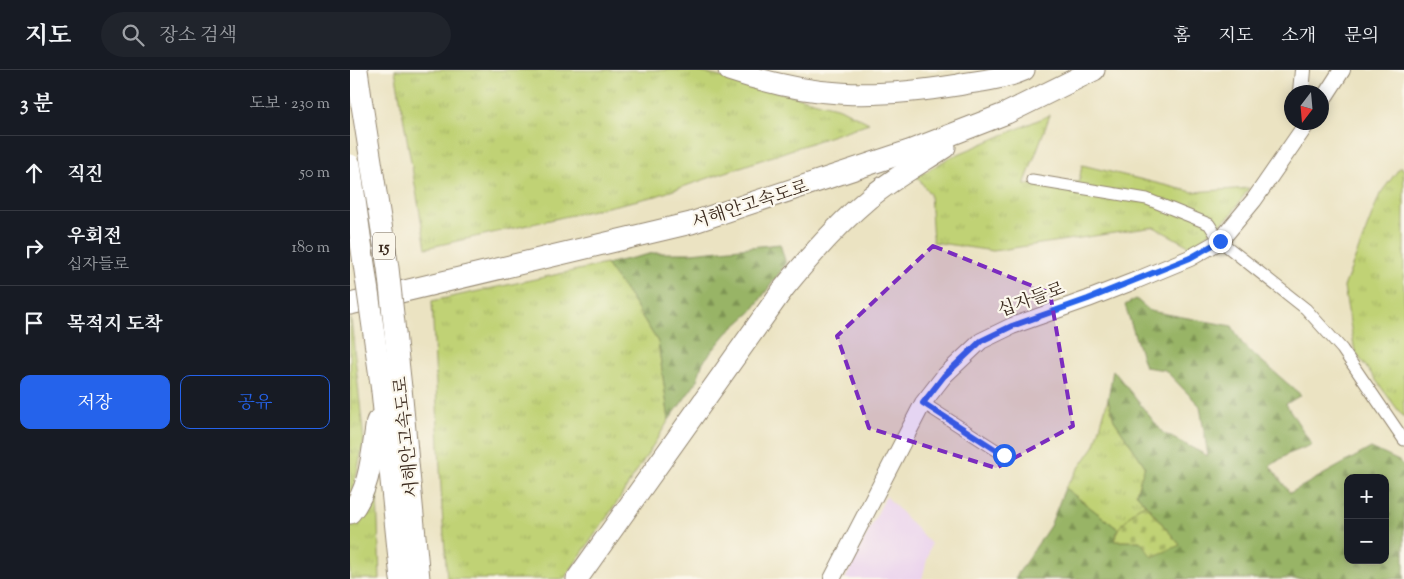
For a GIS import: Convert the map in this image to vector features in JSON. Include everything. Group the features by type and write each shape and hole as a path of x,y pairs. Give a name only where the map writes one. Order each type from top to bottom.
{"highway":[{"name":"서해안고속도로","path":"356,70 388,268 391,389 401,579"},
{"path":"728,70 810,91 867,94 907,92 1017,73 1024,70"},
{"name":"서해안고속도로","path":"350,304 691,223 909,151 1007,113 1094,70"},
{"path":"577,579 784,288 807,259 876,194 904,173 1007,113"},
{"name":"서해안고속도로","path":"350,166 391,389 420,579"},
{"path":"350,513 361,495 365,483 391,389"}],"main road":[{"path":"1302,85 1303,70"},
{"path":"1329,90 1342,70"},
{"path":"1294,143 1296,130"},
{"name":"십자들로","path":"832,579 923,403 944,376 981,341 1012,326 1088,299 1190,258 1220,241 1254,200 1303,130"}],"street":[{"path":"1032,180 1147,198 1209,224 1220,241 1306,309 1342,350 1404,440"},
{"path":"923,403 1004,455"}],"highlighted area":[{"path":"933,246 1050,293 1073,426 996,468 869,428 837,336"}],"shaded area":[{"path":"886,496 931,544 922,579 845,579"}],"green space":[{"path":"395,70 693,70 840,108 869,123 656,196 426,248"},
{"path":"1050,115 1024,185 1079,182 1082,165 1193,192 1249,188 1230,216 1191,247 1154,227 993,251 933,242 930,194 917,177 949,158"},
{"path":"1401,166 1404,171 1404,418 1355,352 1344,287 1380,194"},
{"path":"780,244 786,264 751,312 727,333 703,362 696,383 669,420 658,342 606,264 654,253 691,253"},
{"path":"606,264 658,342 669,420 616,504 564,579 447,579 432,301"},
{"path":"1136,299 1150,311 1232,326 1243,345 1301,395 1286,404 1312,445 1288,454 1270,466 1290,493 1371,448 1399,461 1404,466 1404,579 1016,579 1050,526 1065,488 1118,529 1115,541 1140,541 1180,545 1136,493 1145,466 1114,420 1108,399 1113,370 1163,433 1208,456 1200,406 1165,370 1145,367 1125,305"},
{"path":"350,320 364,441 354,486 350,495"},
{"path":"1108,399 1114,420 1145,466 1136,493 1145,504 1137,508 1118,529 1065,488 1095,445"},
{"path":"377,492 380,579 350,579 350,522"},
{"path":"1145,504 1180,545 1152,557 1140,541 1115,541 1118,529 1137,508"}],"route":[{"path":"1004,455 923,403 944,376 981,341 1012,326 1088,299 1190,258 1220,241"}]}
